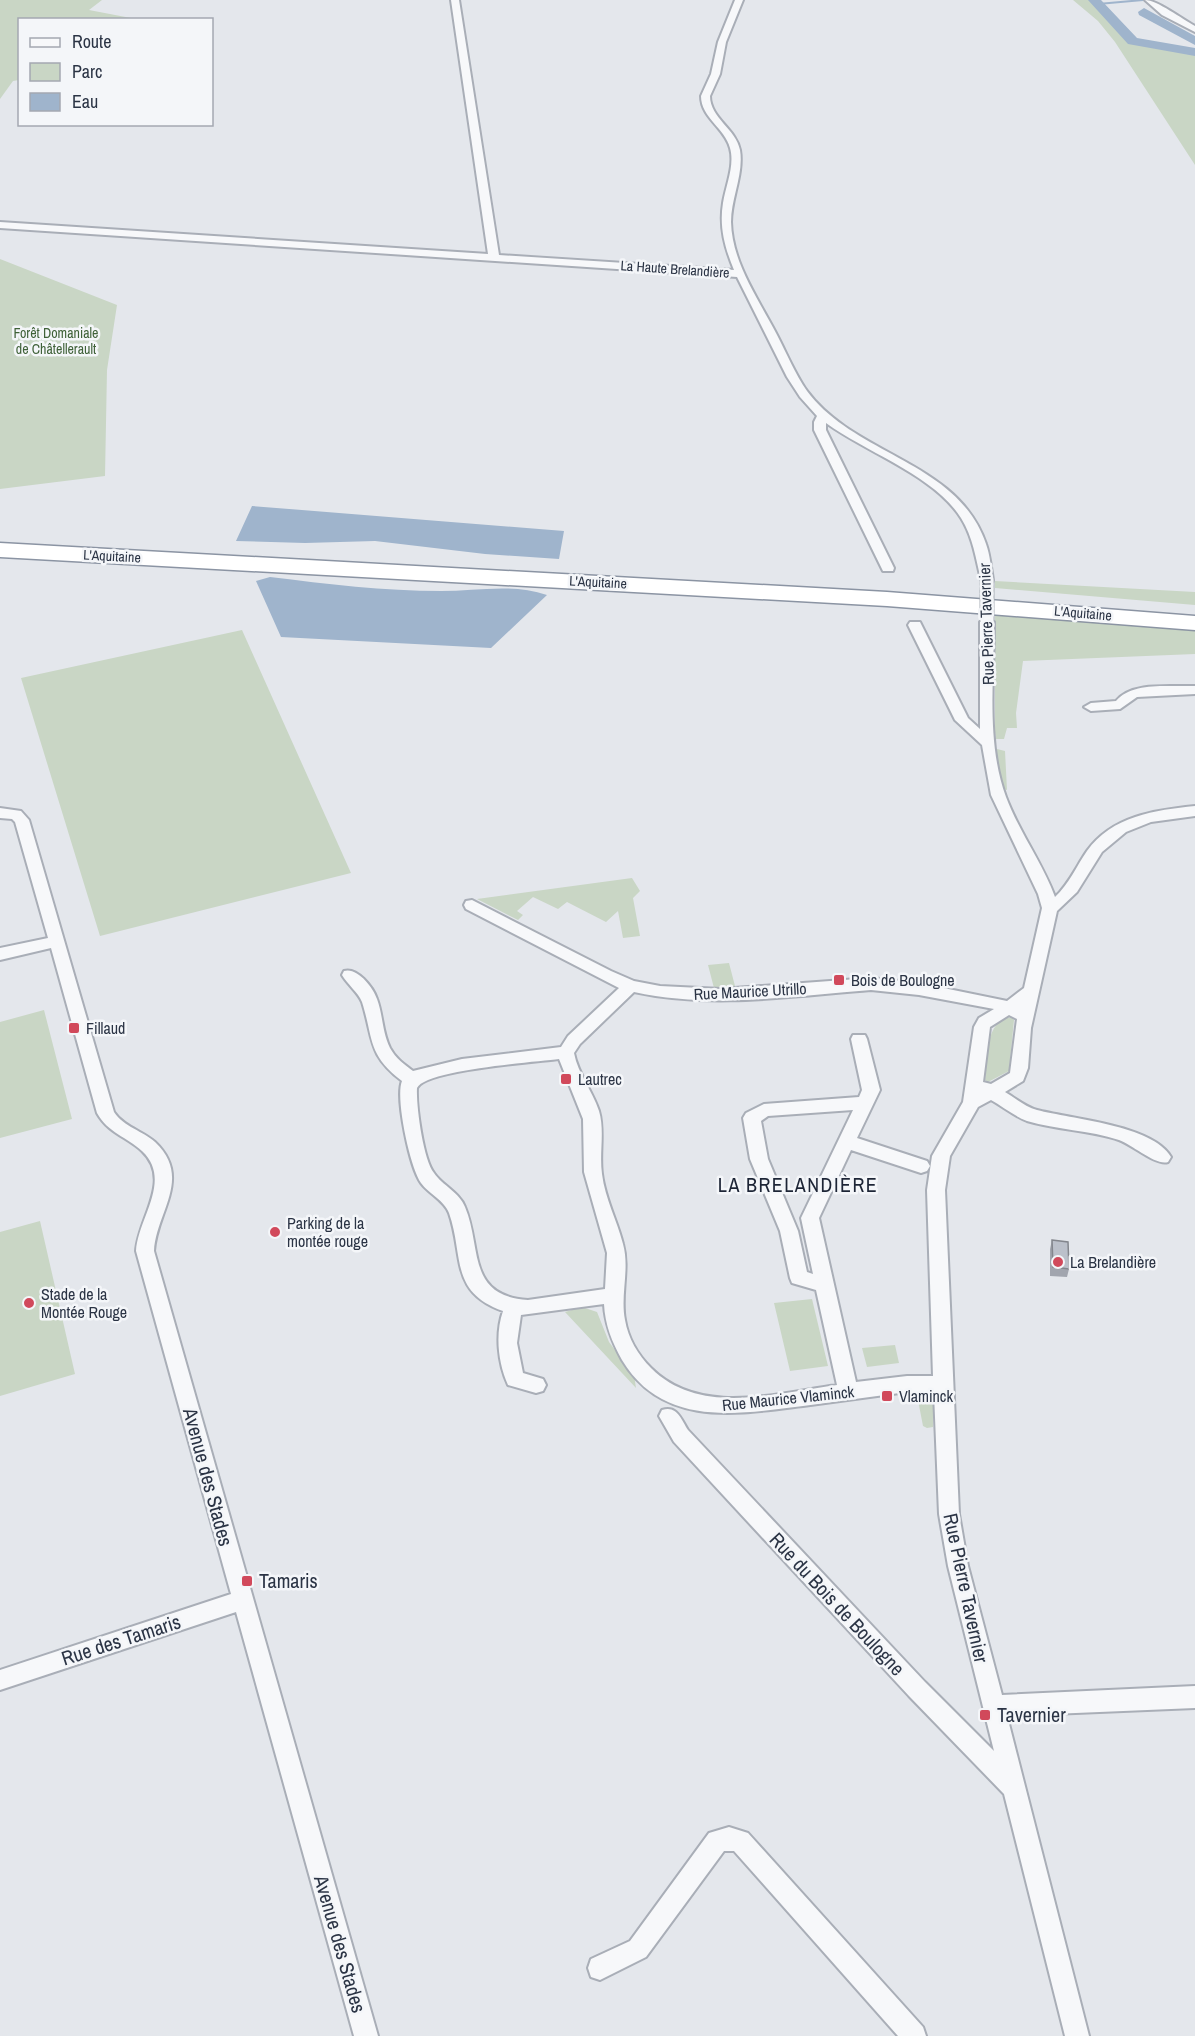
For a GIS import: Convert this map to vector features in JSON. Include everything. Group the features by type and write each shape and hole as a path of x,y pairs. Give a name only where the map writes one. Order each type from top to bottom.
{"highway":[{"name":"L'Aquitaine","path":"0,539 832,584 1195,611"},
{"name":"L'Aquitaine","path":"0,550 887,598 1195,623"}],"street":[{"path":"455,0 494,257"},
{"name":"La Haute Brelandière","path":"0,225 741,274 728,238 726,222 736,159 735,145 708,110 705,100 706,90 717,69 721,44 739,0"},
{"path":"1149,0 1165,13 1195,29"},
{"name":"Rue Pierre Tavernier","path":"741,274 794,378 809,401 824,415 861,441 910,467 954,501 975,530 982,545 987,580 989,744 998,795 1046,894 1050,908"},
{"path":"824,415 820,423 820,430 888,568"},
{"path":"915,625 962,720 989,744"},
{"path":"1091,707 1120,705 1127,696 1136,693 1195,690"},
{"path":"972,1102 1017,1077 1026,1016 1050,908 1069,894 1090,858 1117,830 1146,816 1195,811"},
{"name":"Avenue des Stades","path":"0,813 16,814 22,820 109,1120 143,1142 155,1155 161,1169 162,1198 157,1214 147,1229 144,1240 145,1251 366,2036"},
{"name":"Rue Maurice Utrillo","path":"472,905 605,975 632,986 660,992 721,995 871,984 919,989 1009,1007"},
{"path":"0,954 57,941"},
{"path":"351,975 369,998 377,1037 384,1053 392,1064 412,1079"},
{"path":"614,1295 514,1308 496,1302 476,1281 466,1261 457,1208 428,1178 419,1162 408,1086 412,1079 435,1070 566,1052 574,1040 632,986"},
{"name":"Rue Pierre Tavernier","path":"1031,991 982,1027 972,1102 941,1156 936,1190 943,1385 952,1539 992,1706 1077,2036"},
{"path":"1009,1007 1026,1016"},
{"path":"848,1391 810,1218 871,1090 859,1039"},
{"name":"Rue Maurice Vlaminck","path":"566,1052 569,1070 588,1106 592,1119 594,1178 616,1255 618,1281 614,1295 615,1321 620,1339 630,1356 658,1385 672,1395 711,1406 736,1406 907,1384 943,1385"},
{"path":"976,1080 981,1087 993,1091 1030,1115 1121,1134 1148,1146 1162,1157"},
{"path":"823,1284 799,1278 789,1232 759,1159 752,1118 764,1110 865,1103"},
{"path":"846,1141 921,1166"},
{"path":"514,1308 507,1325 506,1341 515,1379 536,1385"},
{"name":"Rue du Bois de Boulogne","path":"669,1416 681,1436 713,1471 917,1689 1013,1787"},
{"name":"Rue des Tamaris","path":"0,1680 242,1600"},
{"path":"992,1706 1195,1697"},
{"path":"600,1968 638,1949 717,1841 729,1839 740,1841 914,2036"}],"green space":[{"path":"0,0 102,0 89,10 131,18 18,18 18,80 13,81 0,99"},
{"path":"1073,0 1089,0 1129,42 1195,54 1195,165 1115,42 1098,21"},
{"name":"Forêt Domaniale de Châtellerault","path":"0,259 117,305 107,370 105,476 0,489"},
{"path":"995,581 1195,592 1195,605 995,588"},
{"path":"995,612 1195,631 1195,654 1023,661 1016,713 1017,728 1007,728 1004,739 996,739"},
{"path":"242,630 351,873 100,936 21,678"},
{"path":"997,749 1005,751 1007,790 1004,789 995,751"},
{"path":"632,878 640,891 633,898 640,936 623,938 618,911 606,922 567,902 558,909 533,897 517,911 523,915 518,920 477,899"},
{"path":"729,963 735,986 714,988 708,965"},
{"path":"44,1010 72,1119 0,1138 0,1022"},
{"path":"1012,1017 1014,1020 1009,1071 988,1082 985,1080 987,1051 992,1032 996,1025"},
{"name":"Stade de la Montée Rouge","path":"40,1221 75,1374 0,1396 0,1232"},
{"path":"812,1299 828,1366 790,1371 774,1303"},
{"path":"582,1307 597,1312 609,1342 634,1375 636,1388 565,1312"},
{"path":"895,1345 899,1363 867,1367 862,1348"},
{"path":"917,1395 927,1399 933,1405 933,1427 923,1426"}],"water":[{"path":"252,506 564,531 559,559 485,554 375,541 305,543 236,541"},
{"path":"270,577 334,585 420,591 508,588 547,595 491,648 281,637 256,581"}],"building":[{"path":"1052,1240 1068,1242 1069,1269 1053,1267"}],"waterway":[{"path":"1094,0 1133,41 1195,52"},
{"path":"1098,4 1143,0"},
{"path":"1144,12 1195,41"}],"place":[{"name":"Bois de Boulogne","path":"839,980"},
{"name":"Fillaud","path":"74,1028"},
{"name":"Lautrec","path":"566,1079"},
{"name":"Parking de la montée rouge","path":"275,1232"},
{"name":"La Brelandière","path":"1058,1262"},
{"name":"Stade de la Montée Rouge","path":"29,1303"},
{"name":"Vlaminck","path":"887,1396"},
{"name":"Tamaris","path":"247,1581"},
{"name":"Tavernier","path":"985,1715"}],"district":[{"name":"LA BRELANDIÈRE","path":"798,1185"}]}
